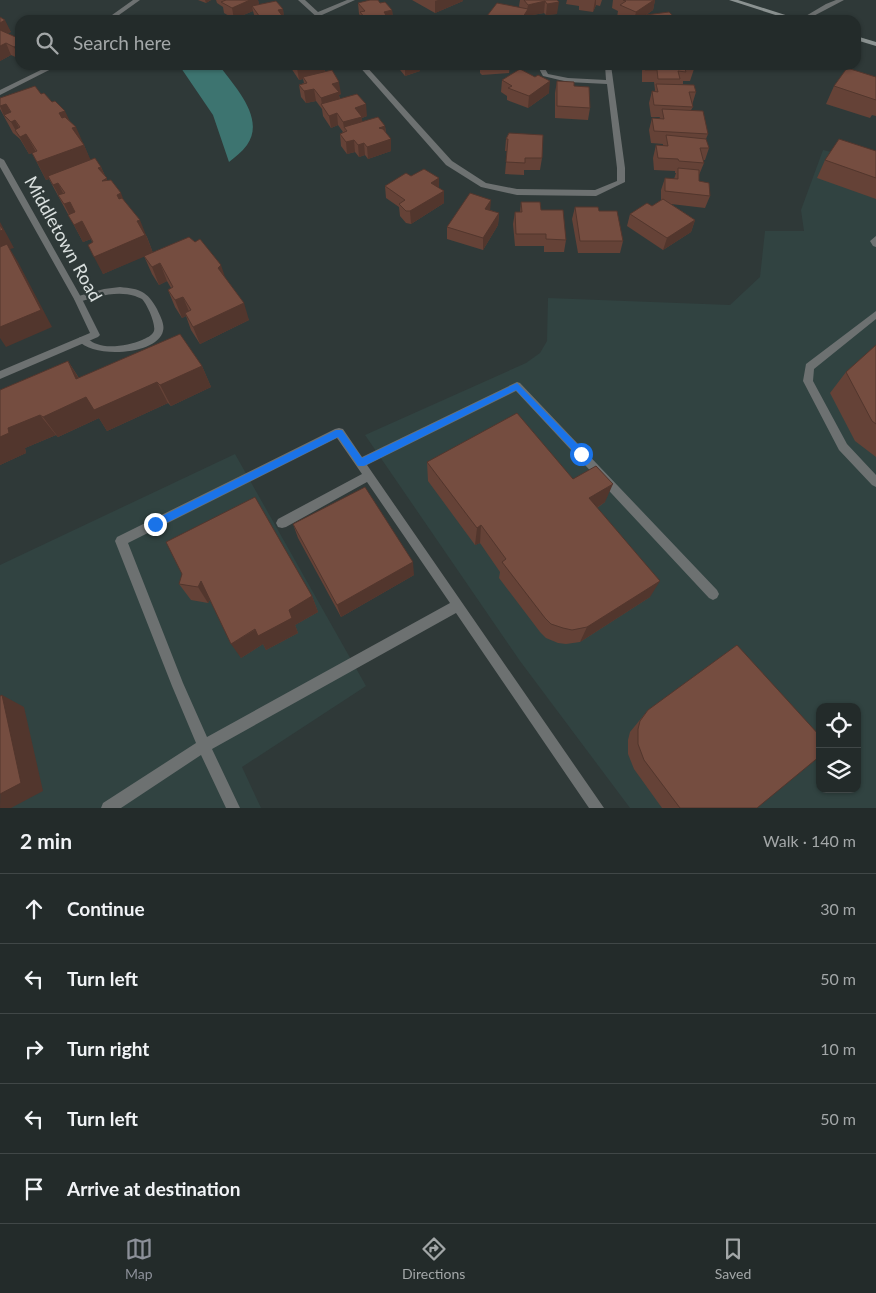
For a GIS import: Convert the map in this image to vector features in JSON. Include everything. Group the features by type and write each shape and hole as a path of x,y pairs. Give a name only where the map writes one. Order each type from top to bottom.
{"street":[{"path":"115,15 137,0"},
{"path":"301,0 319,14 352,0"},
{"path":"732,0 782,15"},
{"path":"811,15 828,5 842,0"},
{"path":"861,40 876,44"},
{"path":"0,93 46,70"},
{"path":"365,70 449,163 484,186 517,192 596,193 621,182 609,70"},
{"path":"542,70 545,75 568,80 610,82"},
{"name":"Middletown Road","path":"0,161 78,299 95,335 83,340"},
{"path":"876,239 874,241 876,244"},
{"path":"0,375 83,340 97,348 139,345 152,340 158,333 158,323 145,297 129,290 114,290 78,299"},
{"path":"876,314 809,368 808,381 843,447 876,482"},
{"path":"361,463 517,386 713,594"},
{"path":"233,808 178,686 121,541 339,432 597,808"},
{"path":"282,523 369,476"},
{"path":"108,808 204,746 458,605"}],"shaded area":[{"path":"823,150 876,163 876,808 630,808 520,661 365,435 526,363 540,353 547,341 548,298 730,305 760,277 765,231 804,231 801,210"},
{"path":"235,454 366,686 242,767 261,808 0,808 0,565"}],"water":[{"path":"182,70 223,70 246,103 253,124 252,135 245,148 229,162 213,115"}],"building":[{"path":"226,0 250,0 232,8 221,2"},
{"path":"378,0 380,3 385,2 392,10 384,12 386,15 363,15 360,12 365,11 358,3"},
{"path":"524,0 557,0 559,2 547,4 545,1 528,5"},
{"path":"623,0 654,0 636,12 620,5 626,1"},
{"path":"276,1 283,9 278,10 282,15 258,15 252,6"},
{"path":"497,3 528,9 524,15 488,15"},
{"path":"669,12 672,15 646,15"},
{"path":"0,30 15,37 15,46 6,43 0,46"},
{"path":"332,70 339,82 332,84 339,92 321,98 314,89 304,91 299,85 307,83 303,77"},
{"path":"518,70 522,70 535,77 538,75 550,81 529,96 508,88 512,86 502,80"},
{"path":"657,70 685,70 686,72 678,71 680,79 658,79"},
{"path":"846,70 853,70 876,77 876,100 834,86"},
{"path":"557,81 574,82 574,86 589,87 590,108 557,106"},
{"path":"656,84 694,85 696,92 689,92 693,107 654,105 652,91 658,92"},
{"path":"35,86 41,94 44,93 52,102 55,101 65,111 59,113 62,118 65,117 76,127 72,128 84,145 37,162 32,153 37,151 26,134 20,137 15,130 20,127 15,120 11,122 4,115 11,112 6,104 0,106 0,98"},
{"path":"357,94 366,104 355,108 362,117 343,122 337,113 329,116 321,104"},
{"path":"662,109 703,111 708,134 654,131 652,118 664,119"},
{"path":"378,117 385,126 379,128 383,129 391,139 367,147 364,143 358,145 354,140 346,142 340,134 347,131 344,127"},
{"path":"509,133 543,135 542,158 525,158 525,163 506,162 508,139 506,139"},
{"path":"666,135 706,139 709,148 700,148 704,163 658,158 656,145 668,146"},
{"path":"839,139 876,151 876,178 825,160"},
{"path":"95,158 101,167 98,168 107,178 102,181 111,180 121,193 117,195 119,199 122,198 140,220 137,221 145,235 94,257 88,245 93,242 82,221 74,225 68,215 75,212 70,202 64,204 58,195 65,193 58,183 53,185 48,176"},
{"path":"678,168 699,170 699,181 709,183 710,196 665,191 665,178 678,179"},
{"path":"424,169 439,178 431,183 444,191 410,211 406,211 399,204 405,200 385,186 406,173 411,176"},
{"path":"470,193 491,200 485,209 499,213 483,238 447,227"},
{"path":"663,199 695,220 667,238 630,214 647,203 652,206"},
{"path":"521,202 540,202 541,210 563,210 566,240 546,239 546,234 516,234 515,212 522,212"},
{"path":"575,207 598,207 599,211 617,211 623,241 580,241"},
{"path":"189,237 195,242 200,239 221,265 218,268 244,303 193,327 185,313 191,310 183,297 175,300 168,290 173,287 160,263 152,267 144,256"},
{"path":"7,244 41,310 0,327 0,247"},
{"path":"180,334 202,366 160,385 157,382 94,410 86,397 43,417 40,415 8,428 9,433 0,437 0,390 68,361 76,379"},
{"path":"876,345 876,424 872,421 846,372"},
{"path":"517,413 573,479 596,466 613,484 589,498 660,581 587,627 572,630 551,624 545,618 502,562 506,559 481,525 477,528 427,462"},
{"path":"365,487 413,562 337,605 293,524"},
{"path":"255,497 312,596 289,610 292,618 258,636 255,629 231,644 201,581 198,587 179,584 182,574 166,542"},
{"path":"737,645 816,732 816,759 757,808 680,808 644,760 638,744 640,721 648,710"},
{"path":"2,695 21,783 0,794 0,696"}],"route":[{"path":"155,524 339,432 361,463 517,386 581,454"}]}
